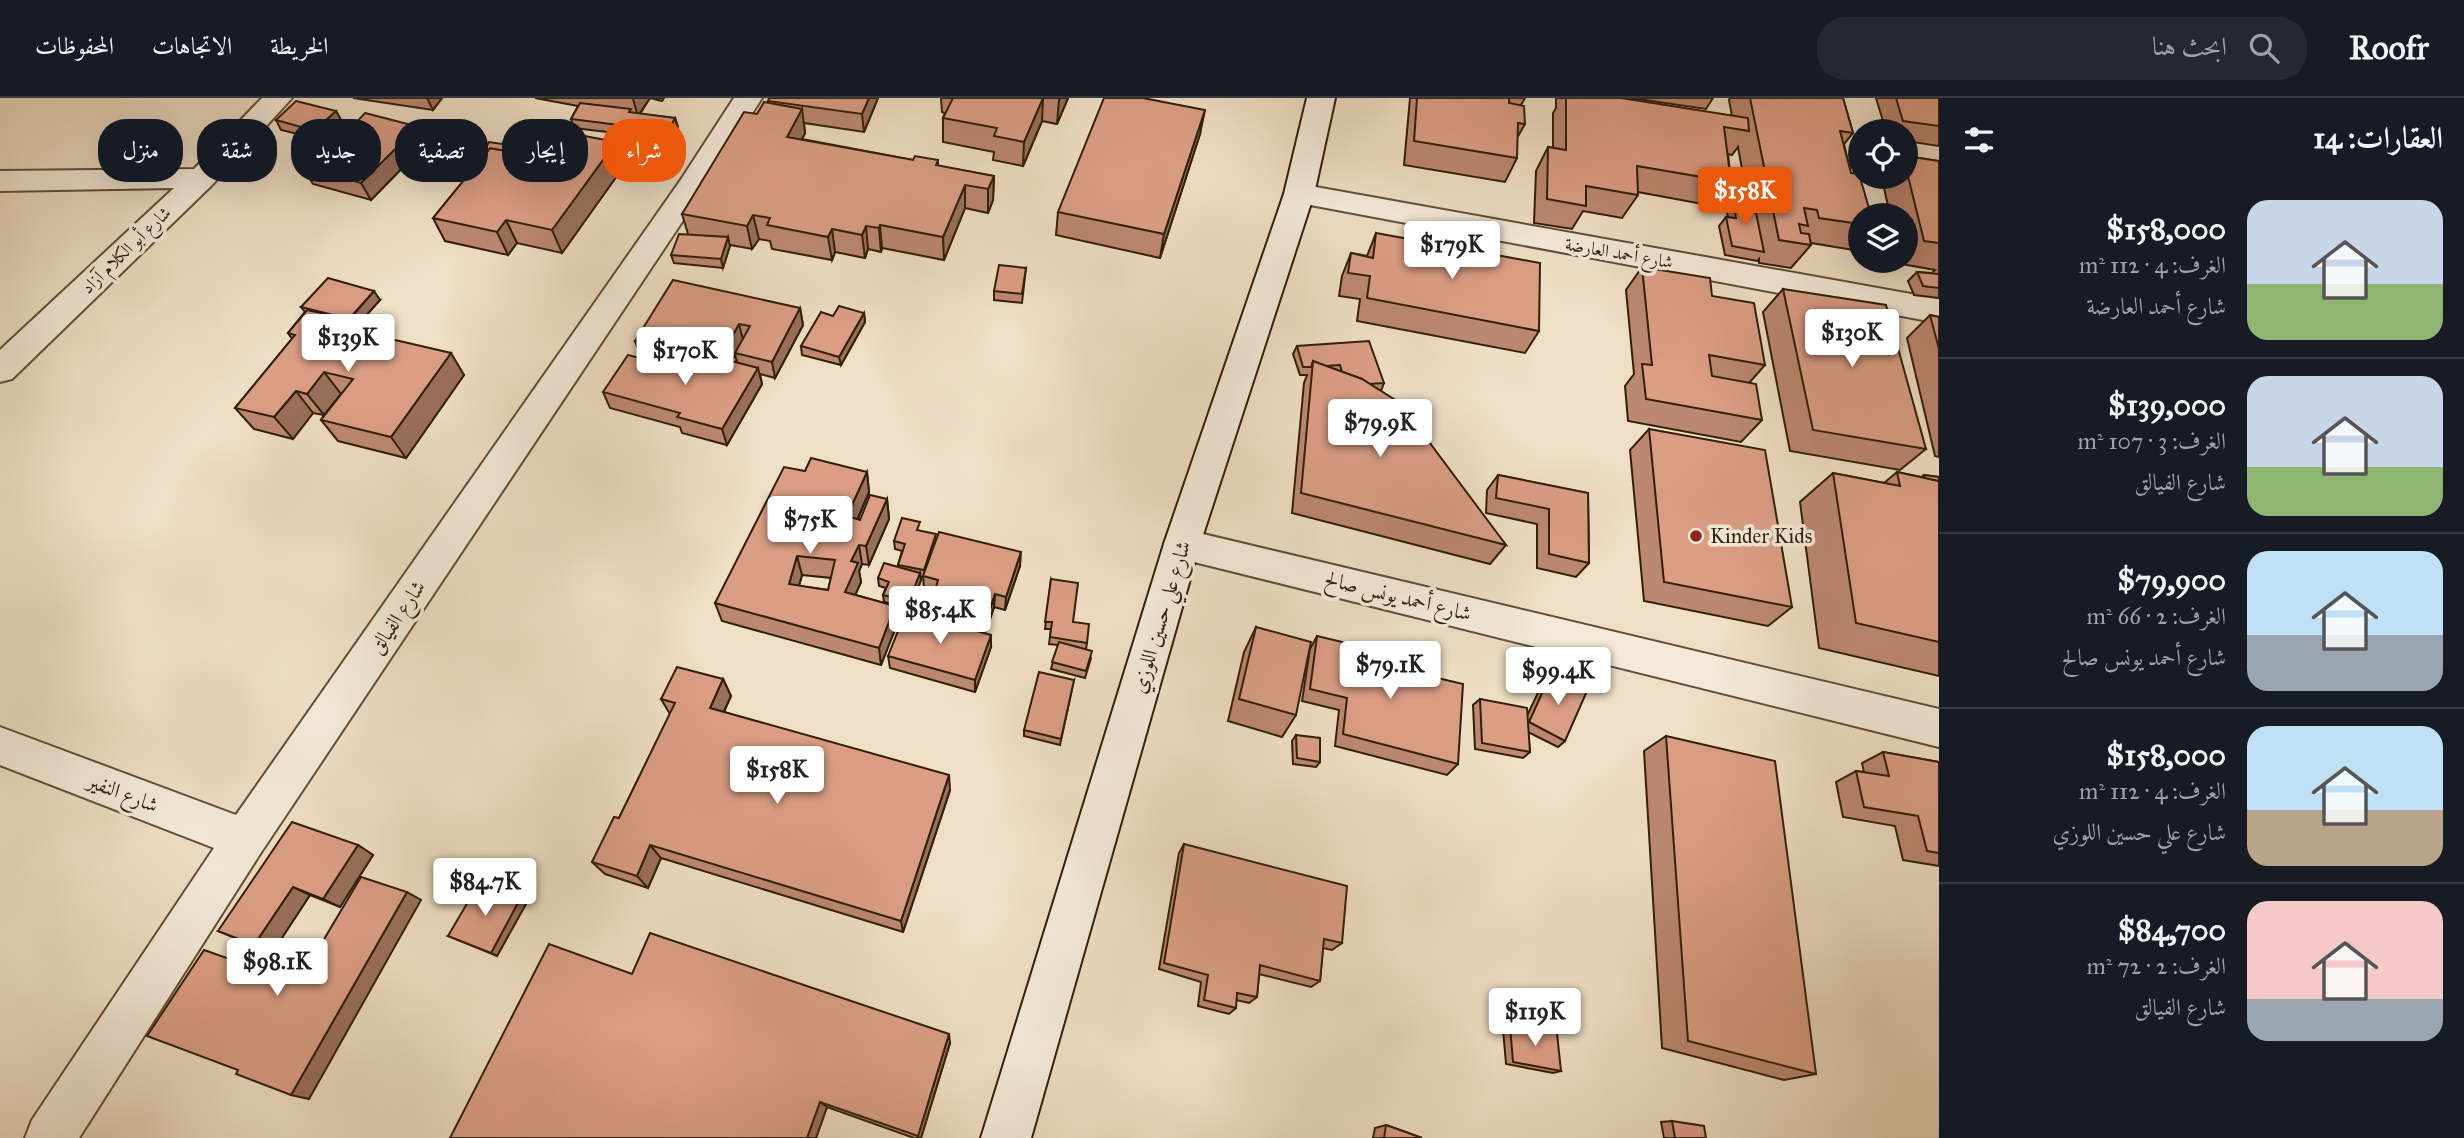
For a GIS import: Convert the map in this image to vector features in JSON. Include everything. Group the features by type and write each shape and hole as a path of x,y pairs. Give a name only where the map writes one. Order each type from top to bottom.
{"street":[{"name":"شارع أبو الكلام آزاد","path":"258,119 278,98"},
{"name":"شارع الفيالق","path":"50,1138 245,839 683,200 748,98"},
{"name":"شارع علي حسين اللوزي","path":"1006,1138 1182,544 1299,194 1321,98"},
{"path":"0,181 197,178"},
{"name":"شارع أبو الكلام آزاد","path":"0,370 198,182"},
{"name":"شارع أحمد العارضة","path":"1299,194 1939,311"},
{"name":"شارع أحمد يونس صالح","path":"1182,544 1939,728"},
{"name":"شارع النفير","path":"0,746 245,839"}],"building":[{"path":"769,98 869,98 862,114 768,101"},
{"path":"953,98 1043,98 1024,142 994,136 997,128 943,118"},
{"path":"1104,98 1143,98 1205,110 1164,234 1058,212"},
{"path":"1417,98 1509,98 1509,103 1524,106 1525,124 1518,123 1517,158 1414,141"},
{"path":"1566,98 1621,98 1748,118 1749,131 1724,127 1731,182 1637,166 1638,195 1586,186 1586,206 1547,199 1548,147 1566,150"},
{"path":"1750,98 1843,98 1849,119 1848,132 1840,131 1848,162 1848,189 1863,189 1867,203 1848,203 1848,222 1819,218 1817,210 1804,208 1808,226 1799,224 1801,233 1809,234 1811,245 1779,240"},
{"path":"1896,98 1939,98 1939,126 1918,123 1918,119 1902,119"},
{"path":"296,101 336,111 327,119 291,119 291,124 277,119"},
{"path":"764,102 802,109 787,137 913,160 915,156 938,160 936,165 994,176 988,189 965,185 943,237 880,225 879,228 866,226 862,235 832,229 828,237 767,225 770,218 753,215 747,226 682,214 744,112 757,114"},
{"path":"580,103 675,118 602,119 602,123 588,119 571,119"},
{"path":"365,113 395,121 395,149 381,163 381,119 359,119"},
{"path":"588,137 602,139 602,161 588,180"},
{"path":"489,142 502,144 502,150 490,148 488,151"},
{"path":"490,148 502,150 502,182 587,182 552,230 506,220 497,232 433,218 462,182 488,182"},
{"path":"1918,158 1939,161 1939,243 1924,241 1918,217 1918,203 1915,203 1911,189 1918,189"},
{"path":"1733,200 1754,203 1764,252 1732,246 1726,217 1736,218"},
{"path":"1376,233 1540,263 1539,331 1367,298 1370,276 1348,273 1351,253 1373,258"},
{"path":"679,234 728,237 721,259 671,255"},
{"path":"999,265 1026,268 1022,294 994,291"},
{"path":"1642,267 1710,278 1712,296 1754,303 1765,365 1709,355 1712,376 1756,384 1762,420 1646,399 1642,364 1652,365"},
{"path":"1918,272 1939,274 1939,288 1923,286"},
{"path":"328,278 374,291 349,319 301,307"},
{"path":"673,280 800,308 772,362 735,353 750,326 739,324 725,349 708,345 701,356 635,341"},
{"path":"1783,289 1886,305 1926,449 1813,430"},
{"path":"839,306 864,313 839,357 801,346 821,312 833,316"},
{"path":"307,310 363,322 356,331 451,353 391,437 321,420 353,379 324,372 307,394 296,391 274,417 235,408 295,335 288,333"},
{"path":"1930,315 1939,317 1939,349"},
{"path":"1369,341 1384,383 1369,384 1342,372 1340,365 1325,366 1313,361 1311,367 1303,367 1297,346"},
{"path":"628,355 667,365 669,362 688,367 692,361 710,366 716,357 758,368 722,429 677,417 680,413 603,392"},
{"path":"1313,361 1362,379 1400,403 1506,545 1301,493"},
{"name":"Kinder Kids","path":"1649,429 1765,450 1792,607 1664,582"},
{"path":"811,458 867,472 847,516 860,520 870,495 887,499 866,546 859,545 851,561 858,563 845,592 895,606 879,648 715,603 784,467 805,471","holes":["797,556 835,560 828,590 789,584"]},
{"path":"1897,472 1939,481 1939,642 1856,623 1833,473 1900,486"},
{"path":"1498,475 1588,493 1589,563 1549,554 1549,509 1496,498"},
{"path":"1924,475 1939,477 1939,481 1925,478"},
{"path":"902,518 920,522 917,530 936,534 924,570 898,565 905,544 894,541"},
{"path":"939,532 1021,552 1006,597 995,594 987,618 931,604 938,580 923,576"},
{"path":"884,563 920,573 909,601 883,595 889,582 878,578"},
{"path":"1051,579 1078,583 1073,622 1089,624 1087,643 1050,637 1052,622 1045,622"},
{"path":"906,611 991,635 975,680 888,656"},
{"path":"1256,627 1311,642 1296,715 1239,699"},
{"path":"1317,636 1376,650 1374,663 1463,684 1458,764 1343,734 1347,698 1310,689"},
{"path":"1059,642 1092,651 1086,671 1052,662"},
{"path":"677,667 723,679 710,708 949,775 901,921 650,845 637,876 592,862 614,817 619,818 675,703 661,699"},
{"path":"1039,672 1074,680 1061,739 1024,730"},
{"path":"1551,673 1587,691 1565,741 1529,722"},
{"path":"1480,699 1527,708 1530,752 1482,743"},
{"path":"1296,735 1320,738 1320,762 1297,758"},
{"path":"1666,736 1775,761 1816,1074 1688,1041"},
{"path":"1883,752 1939,762 1939,853 1927,851 1918,816 1864,807 1856,771 1889,776"},
{"path":"292,822 358,845 323,899 293,887 254,945 218,931"},
{"path":"1184,844 1347,886 1342,943 1324,939 1320,981 1260,965 1257,997 1237,993 1236,1008 1204,1000 1208,975 1164,963"},
{"path":"361,877 407,892 291,1095 236,1074 238,1070 147,1036 204,950 298,983"},
{"path":"479,883 521,897 491,953 448,936"},
{"path":"650,933 949,1034 918,1136 820,1102 807,1138 450,1138 549,944 632,974"},
{"path":"1510,1026 1557,1033 1561,1071 1513,1062"},
{"path":"1672,1121 1704,1126 1706,1138 1675,1138"},
{"path":"1386,1125 1422,1138 1384,1138"}],"place":[{"name":"Kinder Kids","path":"1696,536"}]}
